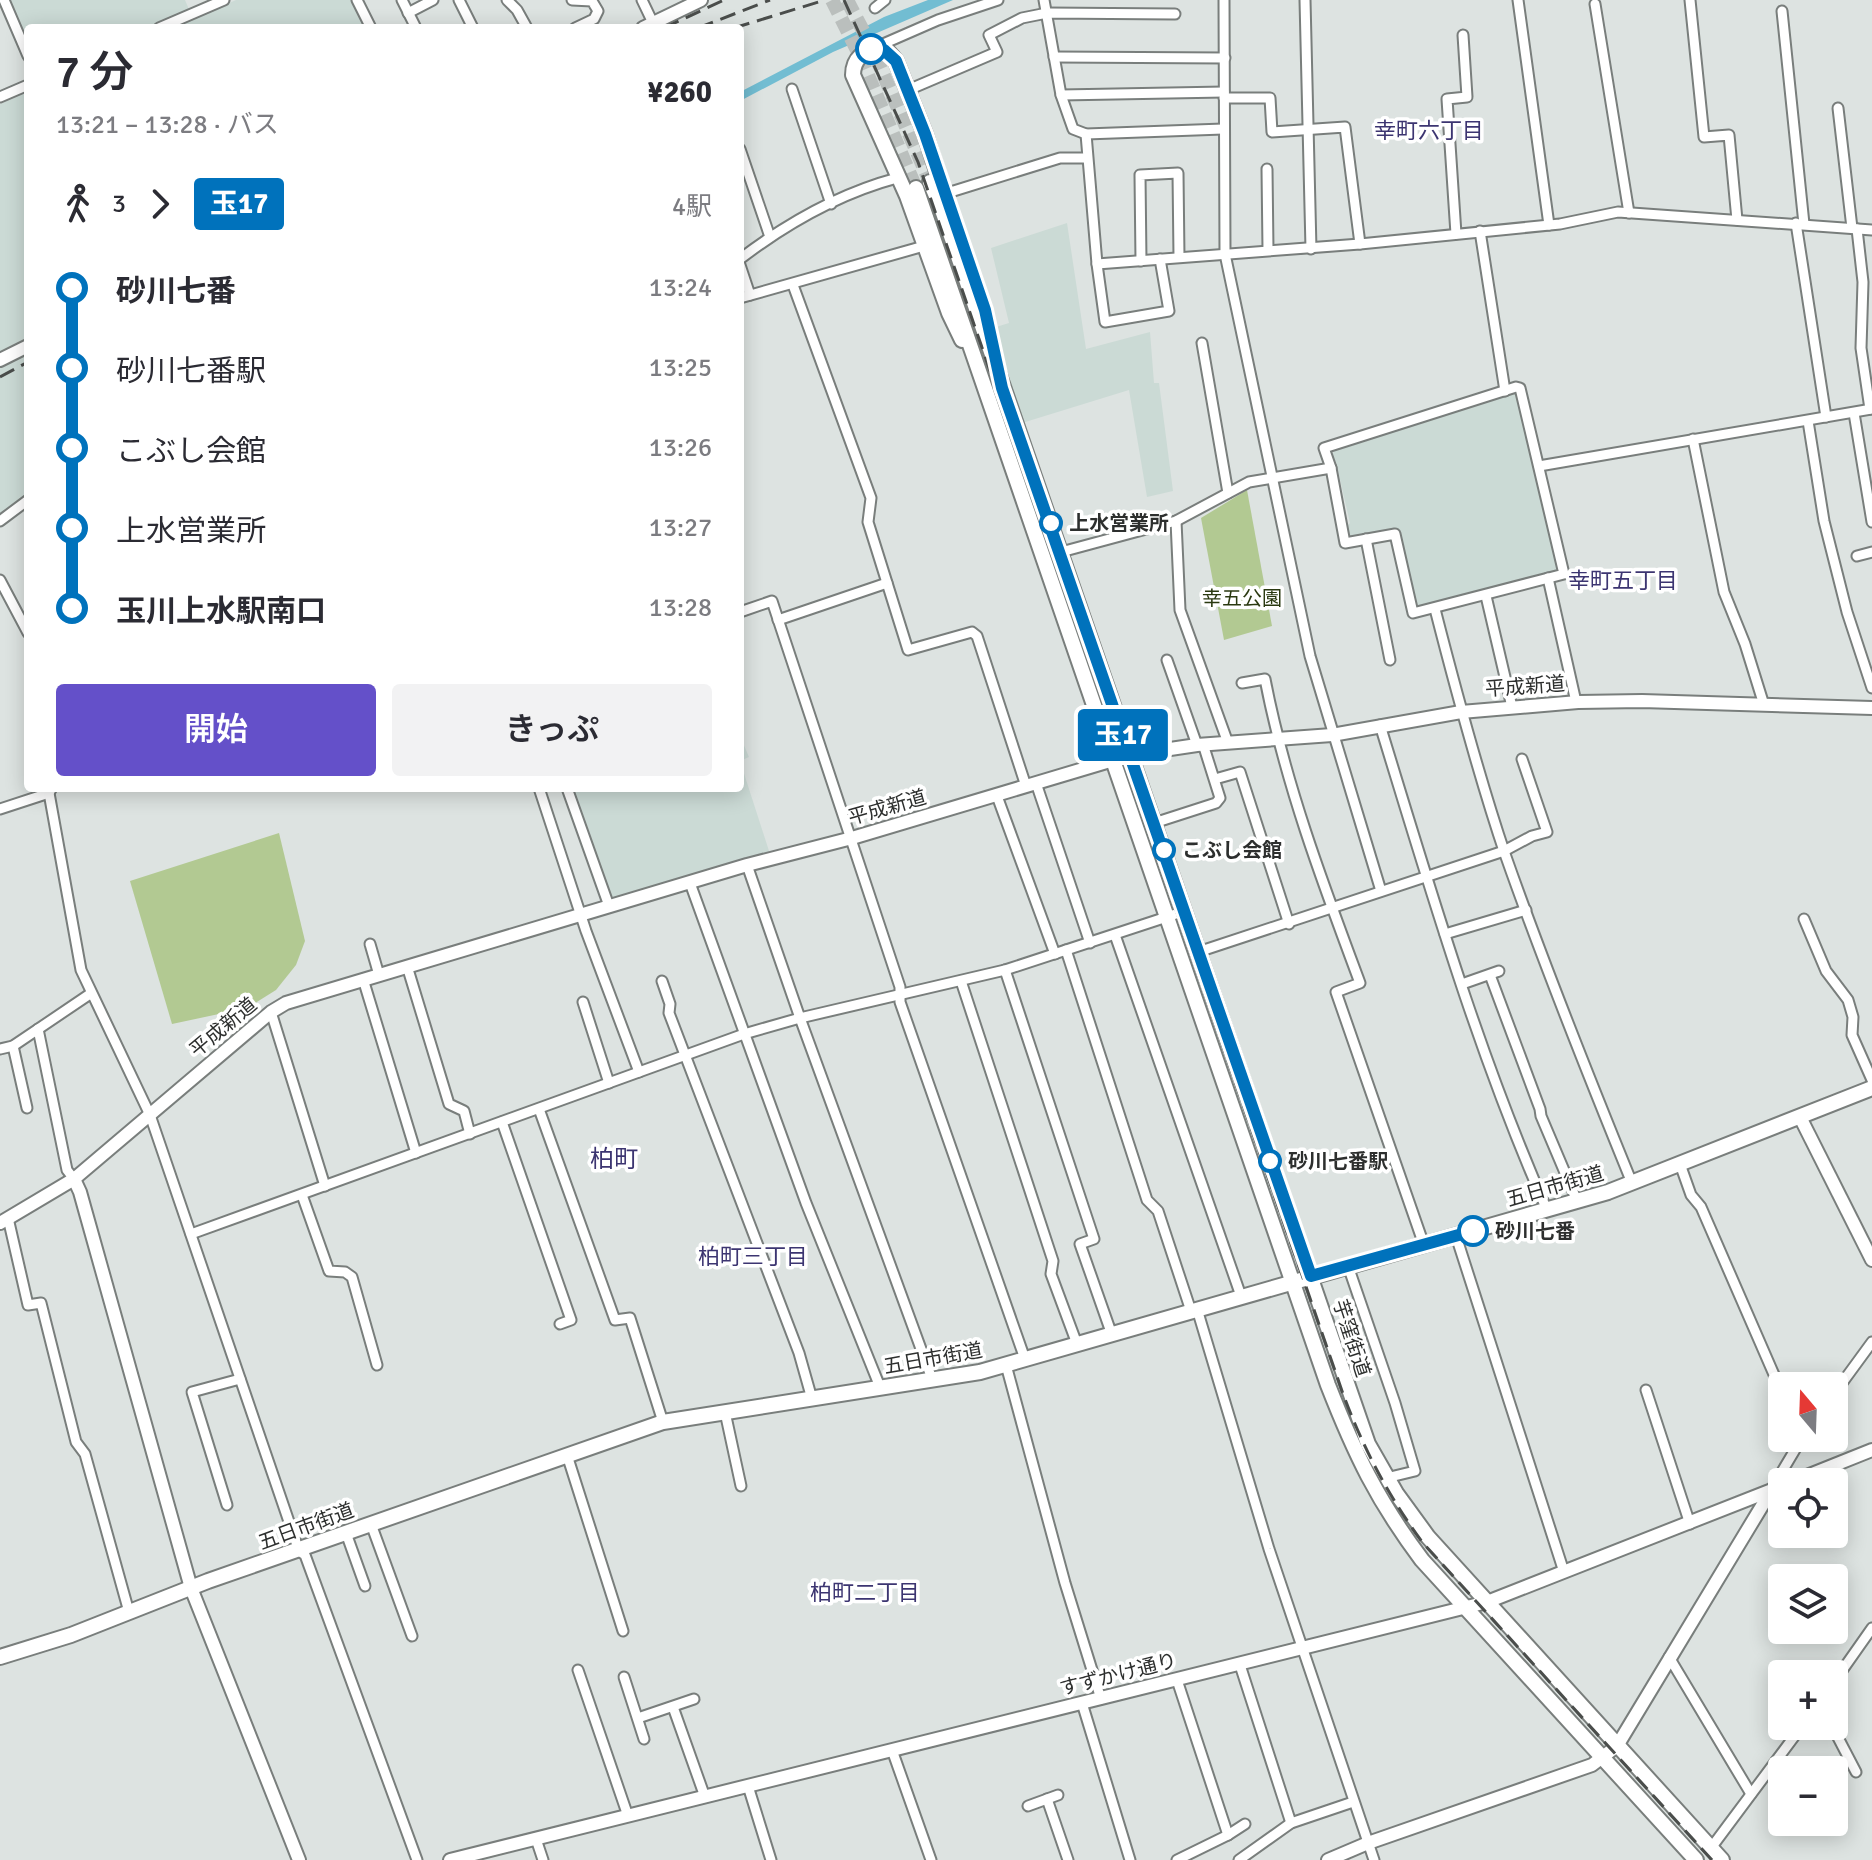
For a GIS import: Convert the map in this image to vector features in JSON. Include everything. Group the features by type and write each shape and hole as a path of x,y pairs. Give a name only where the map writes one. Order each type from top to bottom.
{"main road":[{"path":"988,395 950,315 907,196 853,75 856,60 871,49 884,50 896,61 908,90 985,310 1002,388"},
{"name":"芋窪街道","path":"1696,1860 1422,1560 1386,1511 1350,1443 988,395 923,185 942,210 1357,1417 1386,1478 1428,1537 1722,1860"},
{"name":"五日市街道","path":"0,1657 71,1635 191,1588 663,1422 980,1372 1006,1365 1577,1201 1632,1183 1872,1088"}],"street":[{"path":"4,0 24,47"},
{"path":"168,24 224,0"},
{"path":"357,0 369,24"},
{"path":"402,0 414,24"},
{"path":"408,13 433,0"},
{"path":"459,0 471,24"},
{"path":"507,0 525,24"},
{"path":"572,0 592,1 598,11 594,19 583,24"},
{"path":"642,0 648,24"},
{"path":"650,24 701,0"},
{"path":"875,8 885,0"},
{"path":"883,44 938,20 998,0"},
{"path":"1044,0 1061,95 1073,129 1086,134 1223,129"},
{"path":"1224,0 1225,254 1310,656 1381,891"},
{"path":"1305,0 1311,249"},
{"path":"1518,0 1549,225"},
{"path":"1690,0 1704,137 1729,135 1737,220"},
{"path":"1595,4 1629,213"},
{"path":"1782,11 1800,224 1826,417"},
{"path":"908,90 997,52 989,35 1022,18 1047,13 1175,14"},
{"path":"1456,234 1447,99 1467,97 1463,35"},
{"path":"1054,57 1225,58"},
{"path":"0,97 24,87"},
{"path":"792,89 831,204"},
{"path":"1061,95 1270,98 1272,132 1345,127 1360,244"},
{"path":"1539,466 1871,409 1861,348 1863,282 1838,108"},
{"path":"1086,134 1105,322 1169,311 1160,259"},
{"path":"944,194 1060,158 1087,158"},
{"path":"744,161 770,237"},
{"path":"1267,169 1268,250"},
{"path":"1141,261 1140,175 1178,173 1179,257"},
{"path":"744,259 770,237 863,187 897,178"},
{"path":"1097,264 1311,249 1549,225 1590,216 1629,213 1872,230"},
{"path":"1480,231 1505,391"},
{"path":"745,296 924,246"},
{"path":"793,285 871,498 868,522 908,650 972,632 977,636 1090,943"},
{"path":"1202,343 1228,493"},
{"path":"0,360 24,348"},
{"path":"1520,388 1539,466 1564,574 1413,613 1395,534 1345,543 1331,468 1324,448 1520,388"},
{"path":"1854,413 1872,522"},
{"path":"1808,421 1824,521 1847,612 1872,688"},
{"path":"1693,439 1724,592 1745,644 1764,705"},
{"path":"1061,552 1176,521 1249,482 1331,468"},
{"path":"0,521 24,503"},
{"path":"1176,521 1180,610 1228,743"},
{"path":"1366,539 1390,660"},
{"path":"1857,556 1872,552"},
{"path":"1548,578 1576,702"},
{"path":"0,580 24,625"},
{"path":"778,620 887,583"},
{"path":"1486,596 1512,707"},
{"path":"744,611 772,601 852,838 900,995 1025,1359"},
{"path":"1435,609 1461,712 1504,851 1632,1183"},
{"path":"1154,823 1216,803 1220,798 1167,660"},
{"path":"1242,683 1265,679 1277,739 1332,909 1360,983 1336,992 1424,1245"},
{"name":"平成新道","path":"4,1220 74,1179 271,1012 286,1003 747,865 852,838 1130,755 1200,745 1332,735 1461,712 1576,702 1872,708"},
{"path":"1380,725 1445,934 1515,1139 1547,1210"},
{"path":"1198,952 1504,851 1532,836 1547,832 1522,759"},
{"path":"1215,779 1240,772 1289,924"},
{"path":"0,809 47,792"},
{"path":"50,792 76,949 90,994 150,1115 299,1551 305,1555 417,1860"},
{"path":"540,792 639,1072"},
{"path":"568,792 609,906"},
{"path":"997,796 1055,954"},
{"path":"747,865 932,1379"},
{"path":"690,883 806,1203 880,1387"},
{"path":"1445,934 1526,910"},
{"path":"191,1234 744,1034 1005,970 1185,911"},
{"path":"1804,919 1826,971 1848,1000 1853,1017 1852,1035 1872,1080"},
{"path":"1115,935 1241,1296"},
{"path":"370,944 379,975"},
{"path":"1066,950 1147,1200 1158,1211 1194,1310 1301,1649 1374,1860"},
{"path":"407,966 449,1104 464,1111 470,1134"},
{"path":"1005,970 1094,1239 1080,1244 1112,1335"},
{"path":"1462,984 1495,973 1541,1116 1577,1201"},
{"path":"363,979 416,1153"},
{"path":"662,981 670,1004 669,1013 799,1353 812,1399"},
{"path":"961,981 1053,1261 1051,1274 1077,1344"},
{"path":"0,1049 13,1046 90,994"},
{"path":"583,1002 609,1083"},
{"path":"271,1012 325,1186"},
{"path":"38,1029 67,1170 80,1192 191,1588 299,1860"},
{"path":"13,1046 27,1108"},
{"path":"539,1109 615,1320 630,1318 663,1422"},
{"path":"1800,1117 1872,1260"},
{"path":"502,1122 571,1320 560,1324"},
{"path":"1680,1164 1691,1195 1701,1207 1773,1372"},
{"path":"302,1195 329,1271 345,1272 352,1277 377,1365"},
{"path":"4,1220 28,1305 41,1303 76,1442 85,1454 129,1612"},
{"path":"1456,1236 1564,1572"},
{"path":"1348,1266 1415,1471 1386,1478"},
{"path":"1848,1375 1872,1342"},
{"path":"1006,1365 1065,1583 1101,1699"},
{"path":"227,1505 192,1392 240,1379"},
{"path":"1646,1390 1690,1524"},
{"path":"725,1412 741,1486"},
{"path":"1827,1468 1872,1450"},
{"path":"567,1455 623,1631"},
{"name":"すずかけ通り","path":"450,1860 1466,1608 1768,1491"},
{"path":"1328,1860 1368,1843 1592,1765 1617,1746 1768,1501"},
{"path":"371,1524 412,1636"},
{"path":"346,1533 365,1586"},
{"path":"1848,1662 1872,1628"},
{"path":"1669,1657 1751,1794"},
{"path":"1240,1665 1291,1823"},
{"path":"578,1670 628,1816"},
{"path":"624,1677 644,1739"},
{"path":"1177,1680 1228,1835"},
{"path":"638,1718 694,1699"},
{"path":"1082,1703 1130,1860"},
{"path":"673,1707 705,1797"},
{"path":"1711,1848 1792,1740"},
{"path":"1839,1740 1856,1772"},
{"path":"892,1750 931,1860"},
{"path":"748,1786 771,1860"},
{"path":"1028,1806 1058,1795"},
{"path":"1047,1799 1068,1860"},
{"path":"1239,1860 1291,1823 1353,1802"},
{"path":"1177,1860 1245,1824"},
{"path":"536,1839 543,1860"}],"shaded area":[{"path":"7,0 185,0 193,19 236,0 351,0 363,24 24,24 24,40"},
{"path":"24,94 24,501 0,520 0,104"},
{"path":"1067,223 1086,349 1150,332 1154,383 1159,383 1173,491 1147,497 1129,390 1022,423 996,327 1009,323 991,248"},
{"path":"1517,391 1560,569 1557,573 1420,608 1416,606 1400,530 1350,536 1347,526 1350,523 1332,455 1336,448"},
{"path":"744,773 770,854 613,901 575,792 744,792"}],"green space":[{"name":"幸五公園","path":"1247,490 1272,626 1224,640 1201,518"},
{"path":"279,833 305,941 296,965 276,990 247,1008 172,1024 130,881"}],"water":[{"path":"928,0 953,0 833,52 744,99 744,90 884,17"}],"tunnel":[{"path":"832,0 858,52 916,188"},
{"path":"847,0 871,46 930,182"}],"railway":[{"path":"673,24 724,0"},
{"path":"708,24 770,0"},
{"path":"744,25 825,0"},
{"path":"844,0 918,162 1342,1391 1367,1451 1387,1489 1423,1543 1712,1860"},
{"path":"0,377 24,364"}],"bus line":[{"name":"玉17","path":"871,49 880,48 896,61 925,134 985,310 1002,388 1311,1276 1473,1231"}],"place":[{"name":"上水営業所","path":"1051,523"},
{"name":"こぶし会館","path":"1164,850"},
{"name":"砂川七番駅","path":"1270,1161"},
{"name":"砂川七番","path":"1473,1231"}],"district":[{"name":"幸町六丁目","path":"1429,130"},
{"name":"幸町五丁目","path":"1623,580"},
{"name":"柏町","path":"614,1159"},
{"name":"柏町三丁目","path":"753,1256"},
{"name":"柏町二丁目","path":"865,1592"}]}
